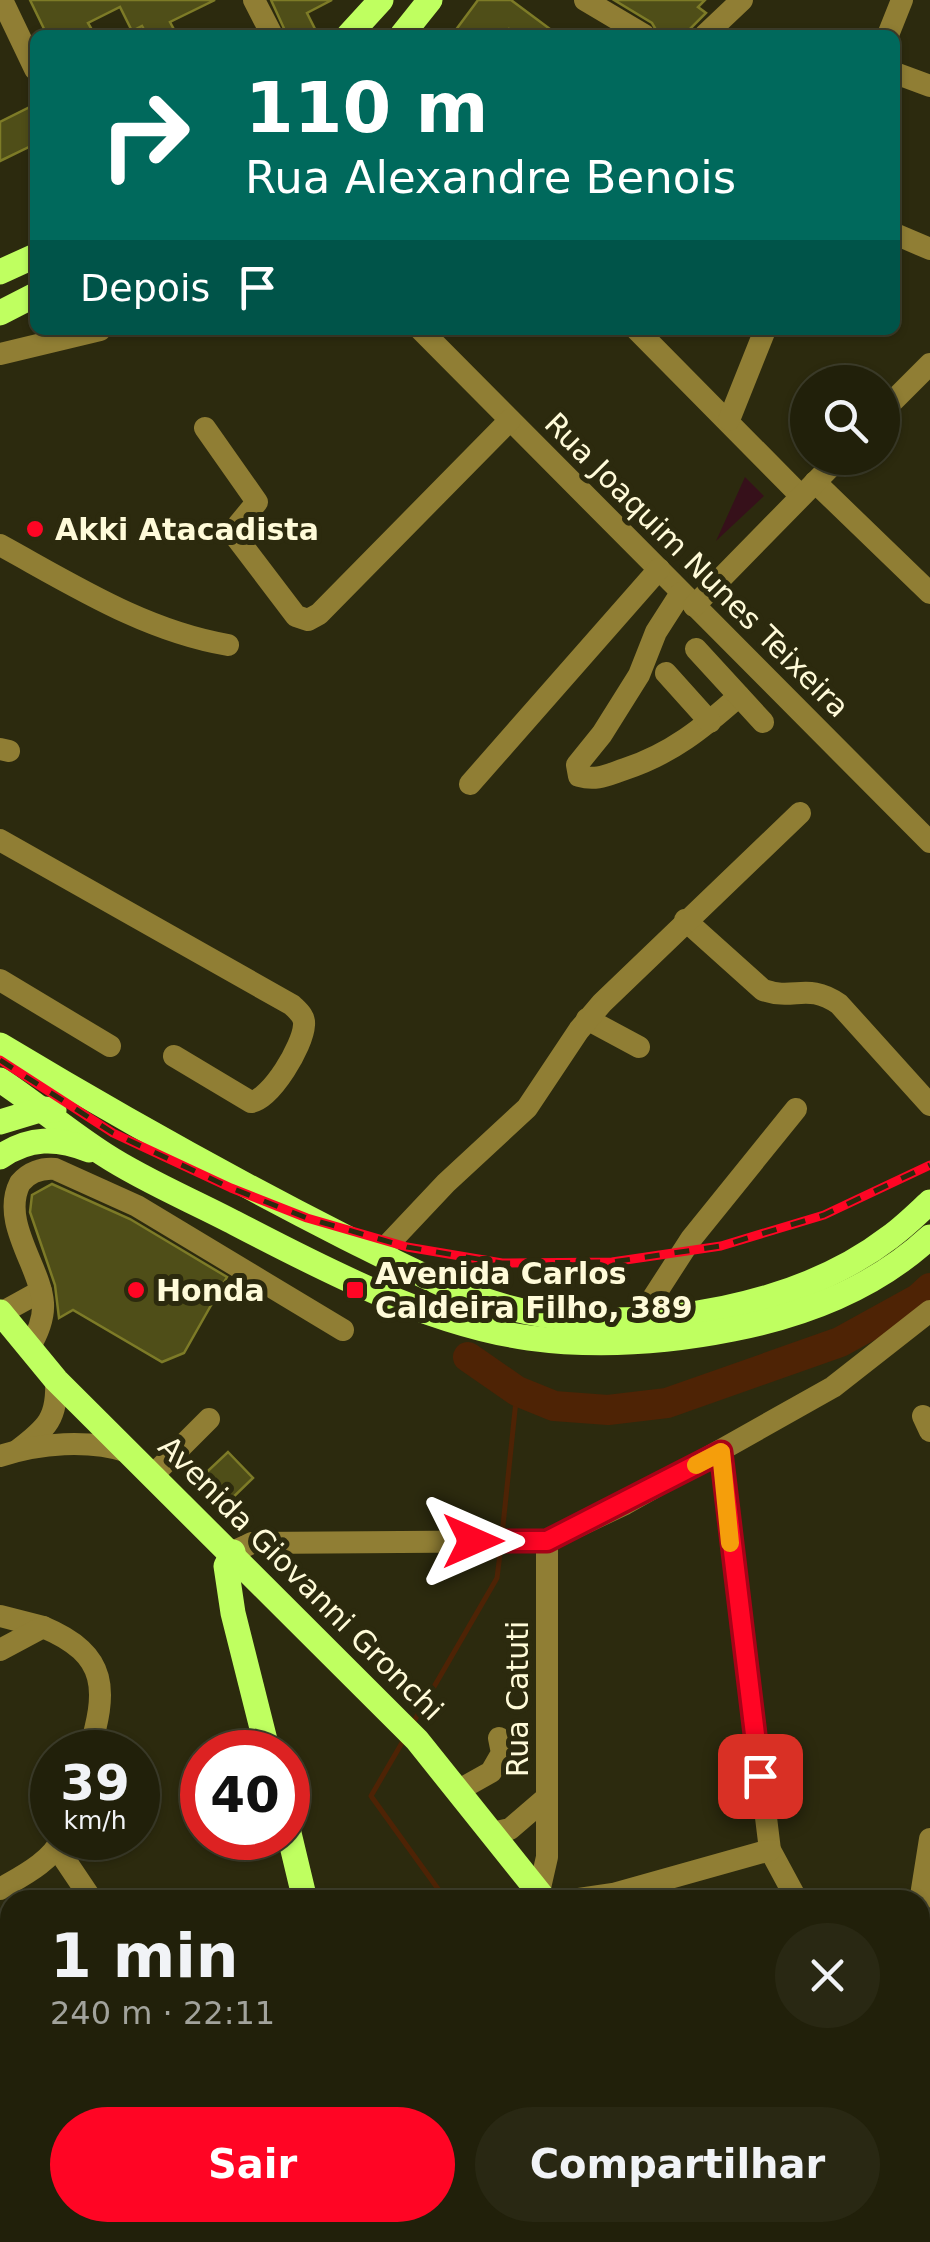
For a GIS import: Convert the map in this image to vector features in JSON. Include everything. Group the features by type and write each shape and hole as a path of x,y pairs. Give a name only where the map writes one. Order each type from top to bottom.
{"main road":[{"path":"354,30 381,0"},
{"path":"406,30 430,0"},
{"path":"0,272 30,258"},
{"path":"0,313 30,298"},
{"path":"0,1045 200,1162 379,1254 452,1288 538,1314 612,1322 696,1314 818,1280 889,1238 930,1202"},
{"path":"0,1080 105,1156"},
{"path":"0,1122 43,1108 124,1120"},
{"path":"0,1157 15,1147 47,1140 67,1141 105,1156 295,1255 358,1283 448,1319 528,1338 608,1342 692,1337 778,1320 826,1302 888,1270 930,1237"},
{"name":"Avenida Giovanni Gronchi","path":"2,1320 56,1380 418,1740 537,1890"},
{"path":"233,1552 226,1566 233,1614 262,1730"},
{"path":"295,1860 302,1890"}],"street":[{"path":"2,0 30,58"},
{"path":"254,0 269,30"},
{"path":"710,30 742,0"},
{"path":"890,30 902,0"},
{"path":"587,2 600,30"},
{"path":"587,2 635,30"},
{"path":"900,75 930,86"},
{"path":"900,236 930,249"},
{"path":"0,354 79,335"},
{"name":"Rua Joaquim Nunes Teixeira","path":"426,335 930,842"},
{"path":"642,335 728,420 930,593"},
{"path":"728,420 764,335"},
{"path":"900,394 930,364"},
{"path":"205,428 257,502 238,525 236,537 296,616 308,620 510,420"},
{"path":"739,696 680,746 595,780 578,776 577,765 602,734 638,675 656,632 822,475"},
{"path":"0,545 128,615 196,640 228,646"},
{"path":"470,784 659,570"},
{"path":"696,649 763,722"},
{"path":"666,673 710,722"},
{"path":"379,1254 446,1183 527,1108 587,1020 685,920 800,812"},
{"path":"0,840 292,1005 303,1016 304,1027 294,1049 272,1091 260,1100 251,1102 174,1056"},
{"path":"685,920 763,990 778,996 812,991 839,1004 930,1105"},
{"path":"0,980 110,1046"},
{"path":"587,1020 639,1047"},
{"path":"640,1318 691,1239 796,1109"},
{"path":"29,1348 40,1326 44,1305 15,1231 12,1198 24,1178 42,1168 56,1168 137,1206 344,1330"},
{"path":"2,1320 40,1291"},
{"path":"233,1552 252,1543 547,1541 721,1452 833,1387 930,1311"},
{"path":"8,1453 40,1433 54,1416 56,1380"},
{"path":"153,1475 209,1419"},
{"path":"8,1453 98,1443 129,1452"},
{"path":"721,1452 770,1850 792,1890"},
{"name":"Rua Catuti","path":"543,1890 547,1541"},
{"path":"0,1616 43,1627 74,1644 100,1675 102,1708 96,1730"},
{"path":"0,1650 43,1627"},
{"path":"458,1790 491,1772 502,1753 499,1738"},
{"name":"Rua Catuti","path":"492,1833 510,1829 546,1798"},
{"path":"922,1890 930,1839"},
{"path":"635,1890 770,1850"},
{"path":"0,1889 41,1860"},
{"path":"69,1860 86,1890"}],"shaded area":[{"path":"745,477 764,496 716,541"}],"building":[{"path":"30,0 215,0 170,22 174,30 144,30 142,26 132,30 120,7 88,23 92,30 45,30"},
{"path":"271,0 332,0 307,13 316,30 285,30"},
{"path":"478,0 511,0 551,30 509,29 456,30"},
{"path":"614,0 705,0 698,7 706,13 689,30 656,30 652,23"},
{"path":"30,107 30,146 0,161 0,122"},
{"name":"Honda","path":"52,1184 130,1219 227,1277 184,1353 162,1362 73,1310 59,1318 55,1285 30,1212 32,1195"},
{"path":"228,1452 253,1478 219,1511 194,1484"}],"waterway":[{"path":"468,1357 517,1391 554,1406 608,1410 667,1403 840,1342 918,1299 930,1288"},
{"path":"502,1535 517,1391"},
{"path":"413,1723 497,1578 501,1546"},
{"path":"403,1741 371,1796 439,1890"}],"railway":[{"path":"0,1060 113,1133 231,1188 307,1218 407,1247 502,1263 612,1262 721,1246 824,1215 930,1165"}],"slow traffic":[{"path":"696,1465 721,1452 730,1543"}],"place":[{"name":"Akki Atacadista","path":"35,529"},
{"name":"Honda","path":"136,1290"},
{"name":"Avenida Carlos Caldeira Filho, 389","path":"355,1290"}],"route":[{"path":"473,1541 547,1541 721,1452 760,1776"}]}
